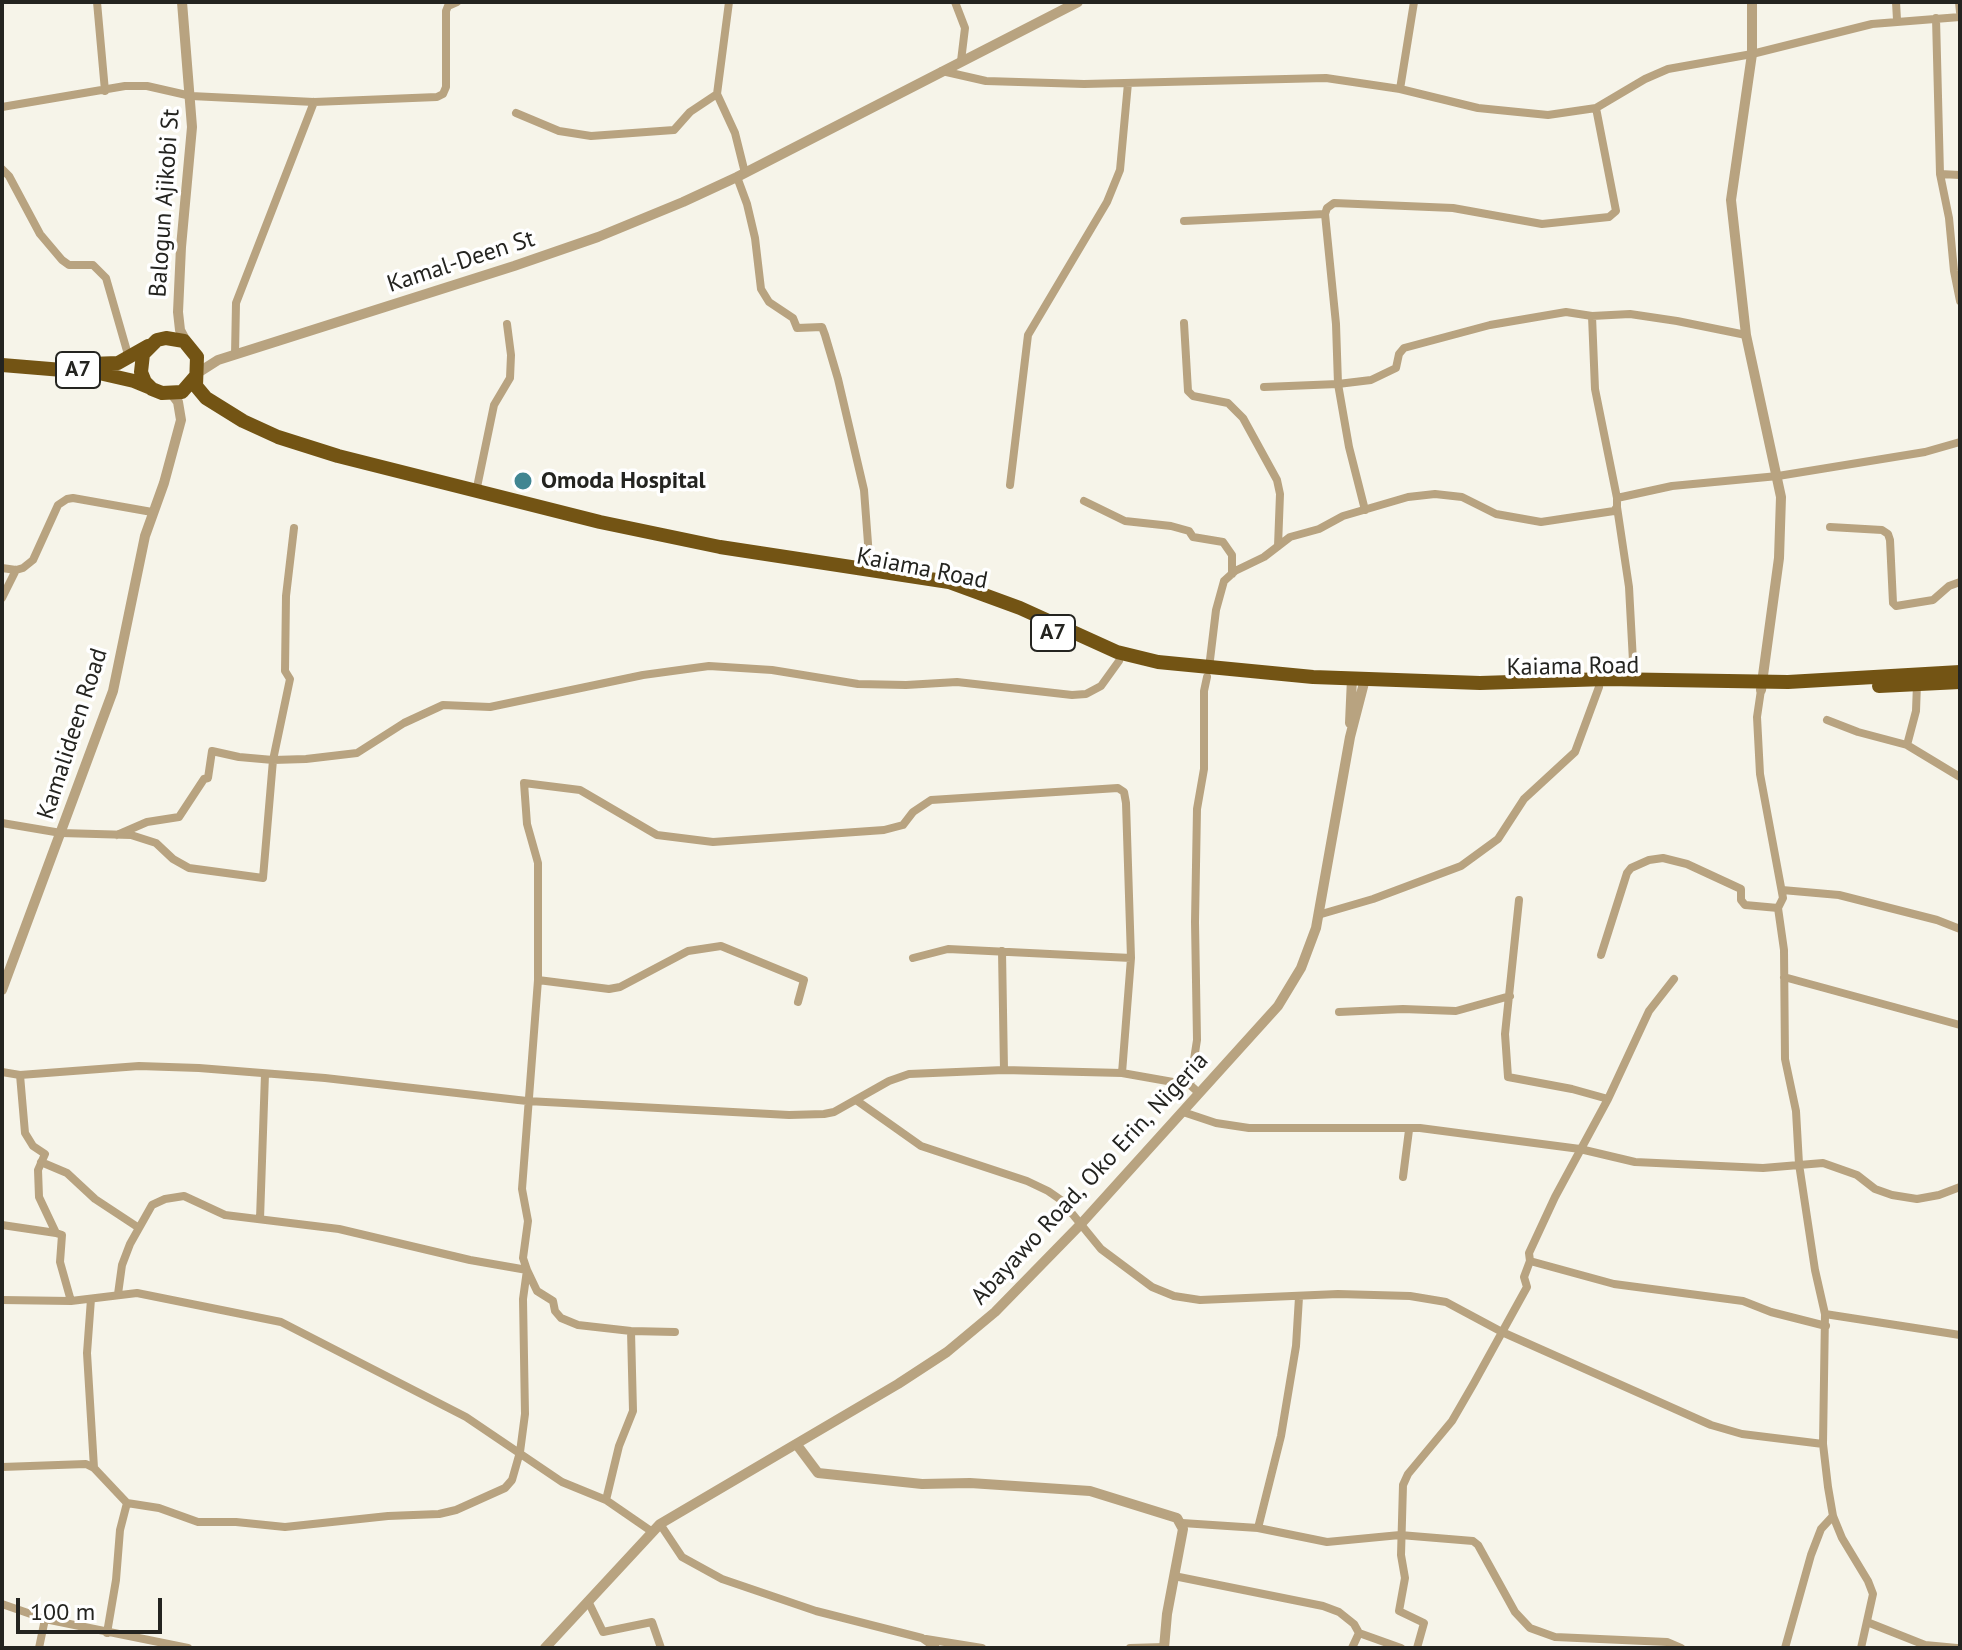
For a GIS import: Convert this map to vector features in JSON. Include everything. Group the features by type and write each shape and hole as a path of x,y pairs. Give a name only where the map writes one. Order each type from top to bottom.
{"highway":[{"path":"175,338 191,349 198,367 190,386 175,394 152,389 141,372 141,363 155,343 175,338"},
{"name":"A7","path":"2,358 92,365 118,363 155,343"},
{"name":"A7","path":"2,365 99,373 134,381 152,389"},
{"name":"Kaiama Road","path":"196,376 196,386 206,398 243,421 278,437 351,460 600,522 720,547 965,586 1127,655 1208,672"},
{"name":"Kaiama Road","path":"175,394 265,440 334,463 639,539 791,568 959,593 999,607 1090,650 1149,669 1518,691 1960,682"},
{"name":"Kaiama Road","path":"1358,682 1634,680 1761,686 1960,672"}],"street":[{"path":"97,2 105,91"},
{"name":"Balogun Ajikobi St","path":"178,312 181,247 191,157 191,96 182,2"},
{"path":"2,107 125,86 147,86 191,96 314,102 437,97 443,94 446,87 446,11 448,6 457,2"},
{"path":"729,2 717,94 735,133 755,238 761,289 769,302 793,318 797,328 822,327 838,379 864,490 870,570"},
{"path":"955,2 965,28 961,61"},
{"name":"Kamal-Deen St","path":"196,376 218,360 598,237 711,190 1078,2"},
{"path":"1400,89 1414,2"},
{"path":"1752,2 1752,54 1731,200 1746,335 1781,497 1779,558 1757,717 1760,774 1783,898 1778,908 1784,977 1785,1059 1796,1111 1799,1164 1815,1270 1825,1314 1823,1444 1833,1516 1842,1538 1872,1589 1861,1648"},
{"path":"1896,2 1897,20"},
{"path":"942,71 986,81 1128,83 1326,78 1400,89 1478,108 1548,115 1596,108 1668,69 1752,54 1872,24 1960,15 1959,2"},
{"path":"1936,18 1940,174 1960,301"},
{"path":"1010,485 1028,335 1107,202 1120,170 1128,83"},
{"path":"516,113 559,131 591,136 626,136 674,130 690,112 717,94"},
{"path":"235,355 239,293 260,247 314,102"},
{"path":"1365,510 1349,447 1338,384 1327,208 1334,203 1453,208 1542,224 1609,217 1616,211 1596,108"},
{"path":"2,169 9,176 40,234 62,260 69,265 93,265 106,278 129,359"},
{"path":"1940,174 1960,175"},
{"path":"1184,221 1325,214"},
{"path":"155,343 178,312"},
{"path":"178,312 180,330 191,349 218,360"},
{"path":"1264,387 1371,380 1393,370 1404,348 1490,325 1566,312 1592,316 1630,314 1746,335"},
{"path":"1592,316 1595,389 1629,587 1634,680"},
{"path":"1184,323 1188,391 1193,396 1228,403 1243,418 1277,480 1280,494 1278,546"},
{"path":"476,492 494,405 510,378 507,324"},
{"name":"Kamalideen Road","path":"2,990 113,691 152,512 164,483 181,420 175,394"},
{"path":"1190,1085 1197,1040 1197,809 1204,769 1204,691 1221,590 1224,581 1232,574 1264,557 1290,537 1319,529 1343,516 1408,497 1435,494 1462,497 1496,514 1541,522 1604,514 1617,503 1672,486 1778,476 1925,452 1960,442"},
{"path":"2,568 16,570 33,560 62,501 73,498 152,512"},
{"path":"1084,501 1125,521 1171,526 1189,531 1193,537 1223,542 1232,555 1232,574"},
{"path":"1830,527 1882,530 1888,534 1893,603 1896,606 1933,600 1949,586 1960,582"},
{"path":"2,823 61,833 131,835 156,843 173,859 189,868 263,878 273,760 290,679 285,671 286,596 294,528"},
{"path":"2,598 16,570"},
{"path":"117,835 147,822 179,817 204,779 208,778 212,751 273,760 357,753 404,723 443,705 490,707 643,675 709,666 772,670 858,684 957,682 1072,695 1086,694 1101,686 1119,661"},
{"name":"Abayawo Road, Oko Erin, Nigeria","path":"545,1648 656,1527 947,1352 995,1312 1080,1225 1278,1006 1301,968 1316,928 1358,682"},
{"path":"1907,745 1916,711 1917,684"},
{"path":"1318,915 1373,899 1461,866 1498,839 1524,799 1575,752 1599,687"},
{"path":"1827,720 1850,730 1907,745 1960,777"},
{"path":"675,1332 578,1325 561,1318 555,1311 553,1301 537,1291 523,1258 528,1221 522,1189 538,980 538,863 527,824 524,783 580,790 657,835 713,842 884,830 903,825 913,812 931,800 1118,788 1124,792 1126,803 1131,958 1122,1073"},
{"path":"1601,955 1627,873 1649,860 1663,858 1687,864 1741,889 1741,900 1745,905 1778,908"},
{"path":"1782,890 1839,895 1937,920 1960,929"},
{"path":"1519,900 1505,1034 1510,1079 1557,1085 1608,1099"},
{"path":"538,980 609,989 620,987 688,951 721,946 804,980 798,1002"},
{"path":"913,958 948,949 1131,958"},
{"path":"1002,951 1004,1070"},
{"path":"1784,977 1960,1025"},
{"path":"1417,1648 1424,1623 1399,1611 1405,1578 1400,1535 1402,1490 1408,1474 1452,1421 1527,1287 1524,1277 1530,1261 1529,1253 1649,1011 1674,979"},
{"path":"1339,1012 1403,1009 1456,1011 1510,996"},
{"path":"2,1072 20,1075 139,1066 325,1078 527,1101 803,1115 824,1114 909,1074 1004,1070 1122,1073 1190,1085 1199,1093"},
{"path":"260,1219 265,1074"},
{"path":"20,1075 25,1133 33,1146 45,1154 37,1188 56,1233"},
{"path":"856,1100 921,1146 1027,1181 1048,1191 1061,1200 1101,1249 1152,1287 1174,1296 1200,1300 1338,1294 1446,1302 1502,1332 1711,1425 1742,1434 1823,1444"},
{"path":"1183,1112 1216,1123 1249,1128 1420,1128 1580,1149 1649,1163 1749,1168 1823,1163 1857,1175 1875,1189 1917,1199 1960,1187"},
{"path":"1403,1177 1409,1130"},
{"path":"41,1162 76,1179 95,1199 139,1228"},
{"path":"118,1294 122,1265 152,1205 178,1196 202,1203 225,1215 339,1229 527,1270"},
{"path":"2,1225 62,1235 60,1262 71,1301"},
{"path":"1530,1261 1614,1284 1743,1301 1771,1312 1826,1326"},
{"path":"2,1467 86,1464 94,1468 127,1503 159,1508 198,1522 285,1527 456,1510 505,1488 512,1480 520,1452 525,1414 523,1299 527,1270"},
{"path":"2,1300 71,1301 137,1293 281,1322 466,1417 562,1482 606,1500 656,1527 682,1557 722,1579 816,1611 922,1638 982,1648"},
{"path":"1258,1528 1281,1436 1296,1346 1299,1297"},
{"path":"91,1299 87,1353 94,1468"},
{"path":"1825,1314 1960,1335"},
{"path":"606,1500 619,1446 633,1411 631,1331"},
{"path":"797,1445 818,1473 922,1484 970,1483 1090,1491 1177,1518 1183,1529 1164,1647 1130,1648"},
{"path":"107,1633 120,1530 127,1503"},
{"path":"1785,1648 1811,1555 1821,1529 1833,1516"},
{"path":"1182,1523 1258,1528 1327,1542 1400,1535 1473,1541 1515,1612 1530,1628 1555,1637 1667,1642 1681,1648"},
{"path":"1174,1576 1323,1606 1339,1612 1354,1624 1359,1633 1401,1648"},
{"path":"588,1601 603,1632 652,1622 661,1648"},
{"path":"2,1604 45,1619 188,1648"},
{"path":"39,1648 45,1619"},
{"path":"1867,1622 1925,1645 1957,1648"},
{"path":"1352,1648 1359,1633"},
{"path":"922,1638 936,1648"}],"place":[{"name":"Omoda Hospital","path":"523,481"}]}
